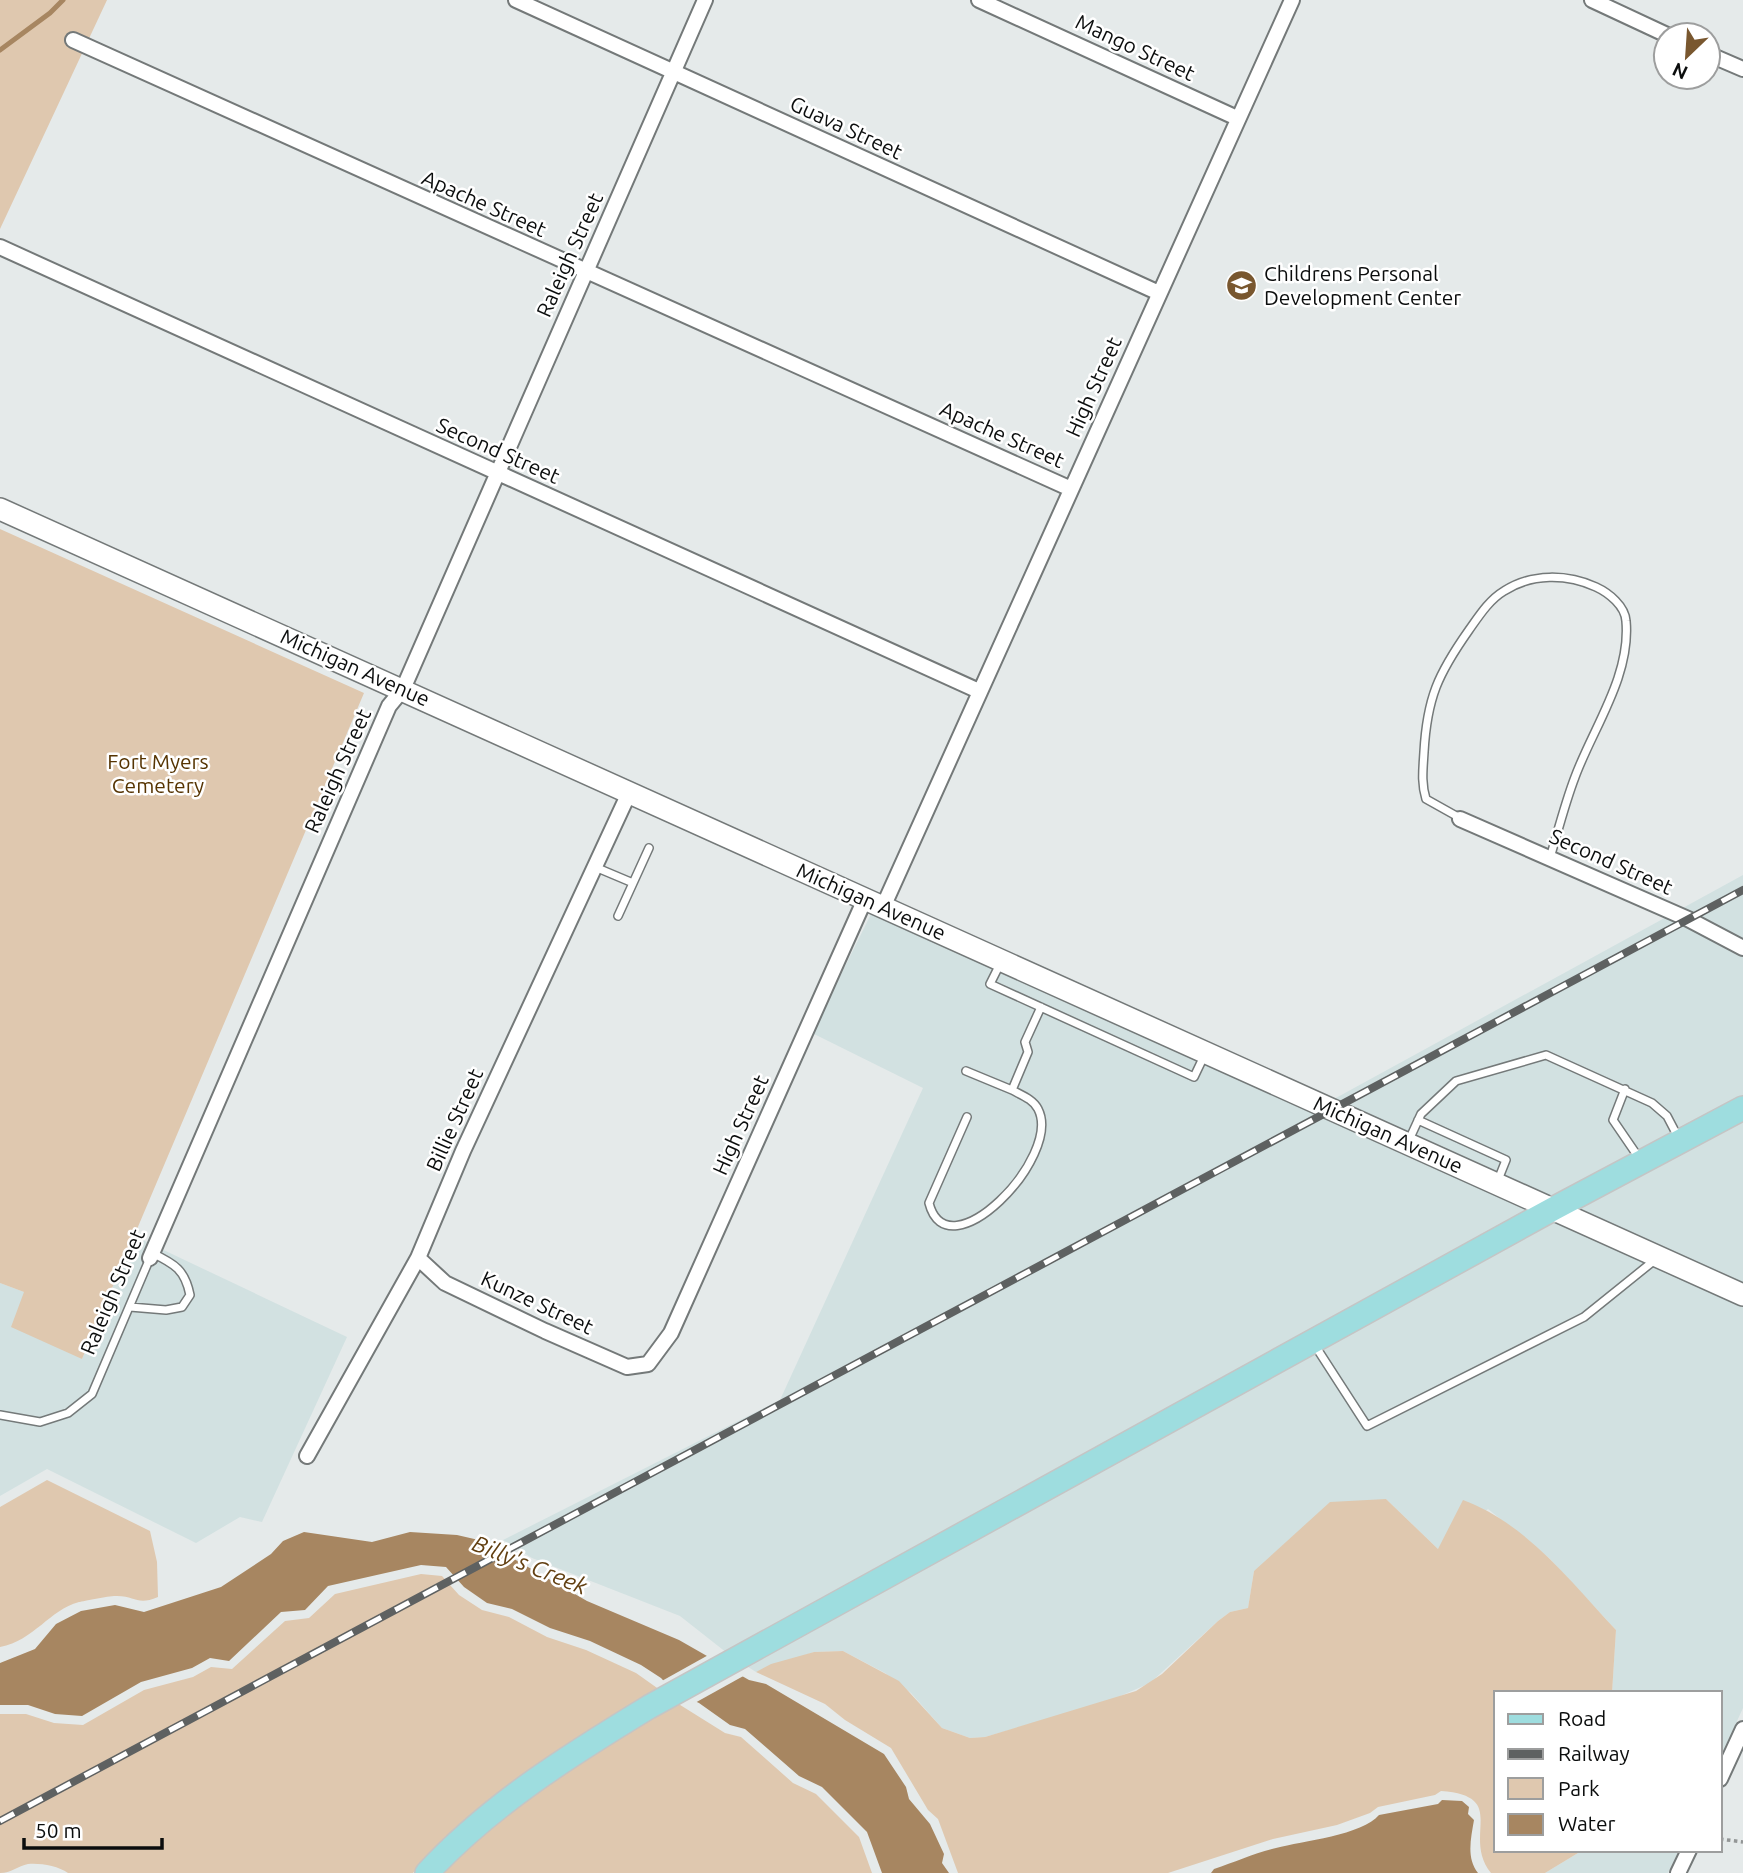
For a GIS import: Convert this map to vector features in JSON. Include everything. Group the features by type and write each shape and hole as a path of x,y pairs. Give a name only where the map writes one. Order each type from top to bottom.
{"main road":[{"path":"426,1873 506,1801 569,1756 649,1707 1553,1209 1743,1108"}],"street":[{"name":"Guava Street","path":"516,0 1159,293"},
{"name":"Raleigh Street","path":"151,1255 389,706 402,689 705,0"},
{"name":"Mango Street","path":"979,0 1237,117"},
{"name":"High Street","path":"648,1364 671,1333 874,903 979,691 1292,0"},
{"path":"1592,0 1652,28"},
{"name":"Apache Street","path":"73,40 1071,489"},
{"path":"1722,60 1743,69"},
{"name":"Second Street","path":"0,247 979,691"},
{"name":"Michigan Avenue","path":"0,509 1743,1295"},
{"name":"Billie Street","path":"307,1456 418,1258 463,1151 629,793"},
{"name":"Second Street","path":"1460,819 1688,919 1743,948"},
{"name":"Kunze Street","path":"418,1258 445,1283 545,1331 627,1367 648,1364"},
{"path":"1722,1775 1743,1728"},
{"path":"1678,1873 1688,1852"}],"lane":[{"path":"1460,819 1426,799 1422,786 1428,704 1444,665 1486,606 1503,591 1525,581 1553,577 1573,578 1599,589 1618,603 1626,619 1624,653 1609,698 1575,776 1550,858"},
{"path":"618,916 649,848"},
{"path":"595,867 633,883"},
{"path":"1001,960 990,984 1194,1077 1205,1053"},
{"path":"1012,1090 1028,1052 1025,1042 1041,1007"},
{"path":"1408,1144 1418,1120 1456,1081 1546,1055 1652,1103 1667,1116 1680,1141"},
{"path":"966,1070 1032,1101 1041,1120 1041,1132 1018,1183 994,1208 958,1226 942,1223 932,1214 929,1203 967,1117"},
{"path":"1625,1090 1613,1120 1642,1161"},
{"path":"1418,1120 1506,1160 1496,1184"},
{"path":"1455,1165 1465,1142"},
{"name":"Raleigh Street","path":"0,1415 40,1422 68,1413 92,1394 151,1255"},
{"path":"130,1307 166,1310 182,1307 190,1295 186,1277 171,1262 151,1255"},
{"path":"1313,1341 1367,1426 1584,1317 1659,1257"}],"path":[{"path":"1722,1839 1743,1842"}],"shaded area":[{"path":"1743,875 1743,1097 1553,1197 1334,1099"},
{"path":"871,914 1529,1210 727,1653 680,1616 532,1558 503,1540 780,1400 923,1088 812,1033"},
{"path":"1743,1120 1743,1283 1576,1208"},
{"path":"1552,1221 1743,1306 1743,1708 1722,1754 1722,1691 1612,1691 1616,1630 1549,1558 1488,1509 1438,1549 1386,1499 1254,1571 1248,1608 1230,1612 1218,1621 1150,1683 1109,1701 985,1737 970,1738 942,1728 911,1693 885,1673 843,1651 814,1652 756,1672 745,1665"},
{"path":"134,1236 347,1337 262,1522 240,1517 196,1543 47,1469 0,1496 0,1283 24,1292 82,1359"},
{"path":"1580,1852 1678,1852 1668,1873 1545,1873"}],"green space":[{"path":"0,0 107,0 0,229"},
{"name":"Fort Myers Cemetery","path":"0,529 364,693 82,1359 11,1327 24,1292 0,1283"},
{"path":"47,1480 150,1531 157,1562 158,1597 141,1601 114,1596 79,1602 59,1611 23,1638 0,1647 0,1507"},
{"path":"1386,1499 1438,1549 1463,1500 1486,1510 1507,1523 1547,1556 1616,1630 1612,1691 1494,1691 1494,1852 1580,1852 1545,1873 1491,1873 1483,1859 1480,1845 1479,1809 1474,1801 1462,1794 1441,1791 1435,1795 1378,1807 1370,1813 1337,1825 1273,1839 1168,1873 958,1873 938,1819 928,1810 891,1748 845,1720 825,1704 756,1672 771,1664 814,1652 843,1651 899,1681 942,1728 970,1738 985,1737 1136,1691 1162,1674 1218,1621 1230,1612 1248,1608 1254,1571 1330,1502"},
{"path":"421,1574 442,1576 459,1595 482,1610 509,1617 547,1637 586,1650 636,1673 660,1690 425,1860 413,1873 68,1873 54,1867 33,1864 0,1873 0,1714 26,1714 54,1723 83,1725 144,1690 193,1677 211,1667 232,1669 285,1621 309,1618 335,1594"},
{"path":"677,1703 725,1733 741,1737 793,1783 816,1794 859,1837 872,1873 440,1873 512,1809 574,1765"}],"water":[{"path":"304,1532 372,1542 410,1532 457,1535 483,1541 587,1601 679,1640 749,1680 766,1684 884,1754 906,1787 909,1799 930,1824 944,1854 942,1863 949,1873 882,1873 867,1832 822,1787 799,1776 745,1729 730,1725 699,1703 673,1691 661,1678 641,1665 590,1641 550,1628 512,1609 487,1603 464,1587 446,1567 421,1565 328,1586 305,1610 281,1612 229,1661 210,1658 192,1668 141,1682 82,1716 55,1714 28,1705 0,1705 0,1663 35,1649 56,1624 81,1611 115,1605 144,1612 221,1587 271,1554 283,1541"},
{"path":"1442,1800 1462,1801 1469,1807 1468,1814 1474,1820 1471,1854 1478,1873 1211,1873 1214,1869 1260,1852 1360,1828 1379,1815 1438,1804"}],"pier":[{"path":"712,1653 747,1674 693,1704 671,1694 660,1682"}],"waterway":[{"path":"0,50 50,13 63,0"}],"railway":[{"path":"0,1821 1743,890"}],"place":[{"name":"Childrens Personal Development Center","path":"1241,286"}],"water label":[{"name":"Billy's Creek","path":"530,1565"}]}
